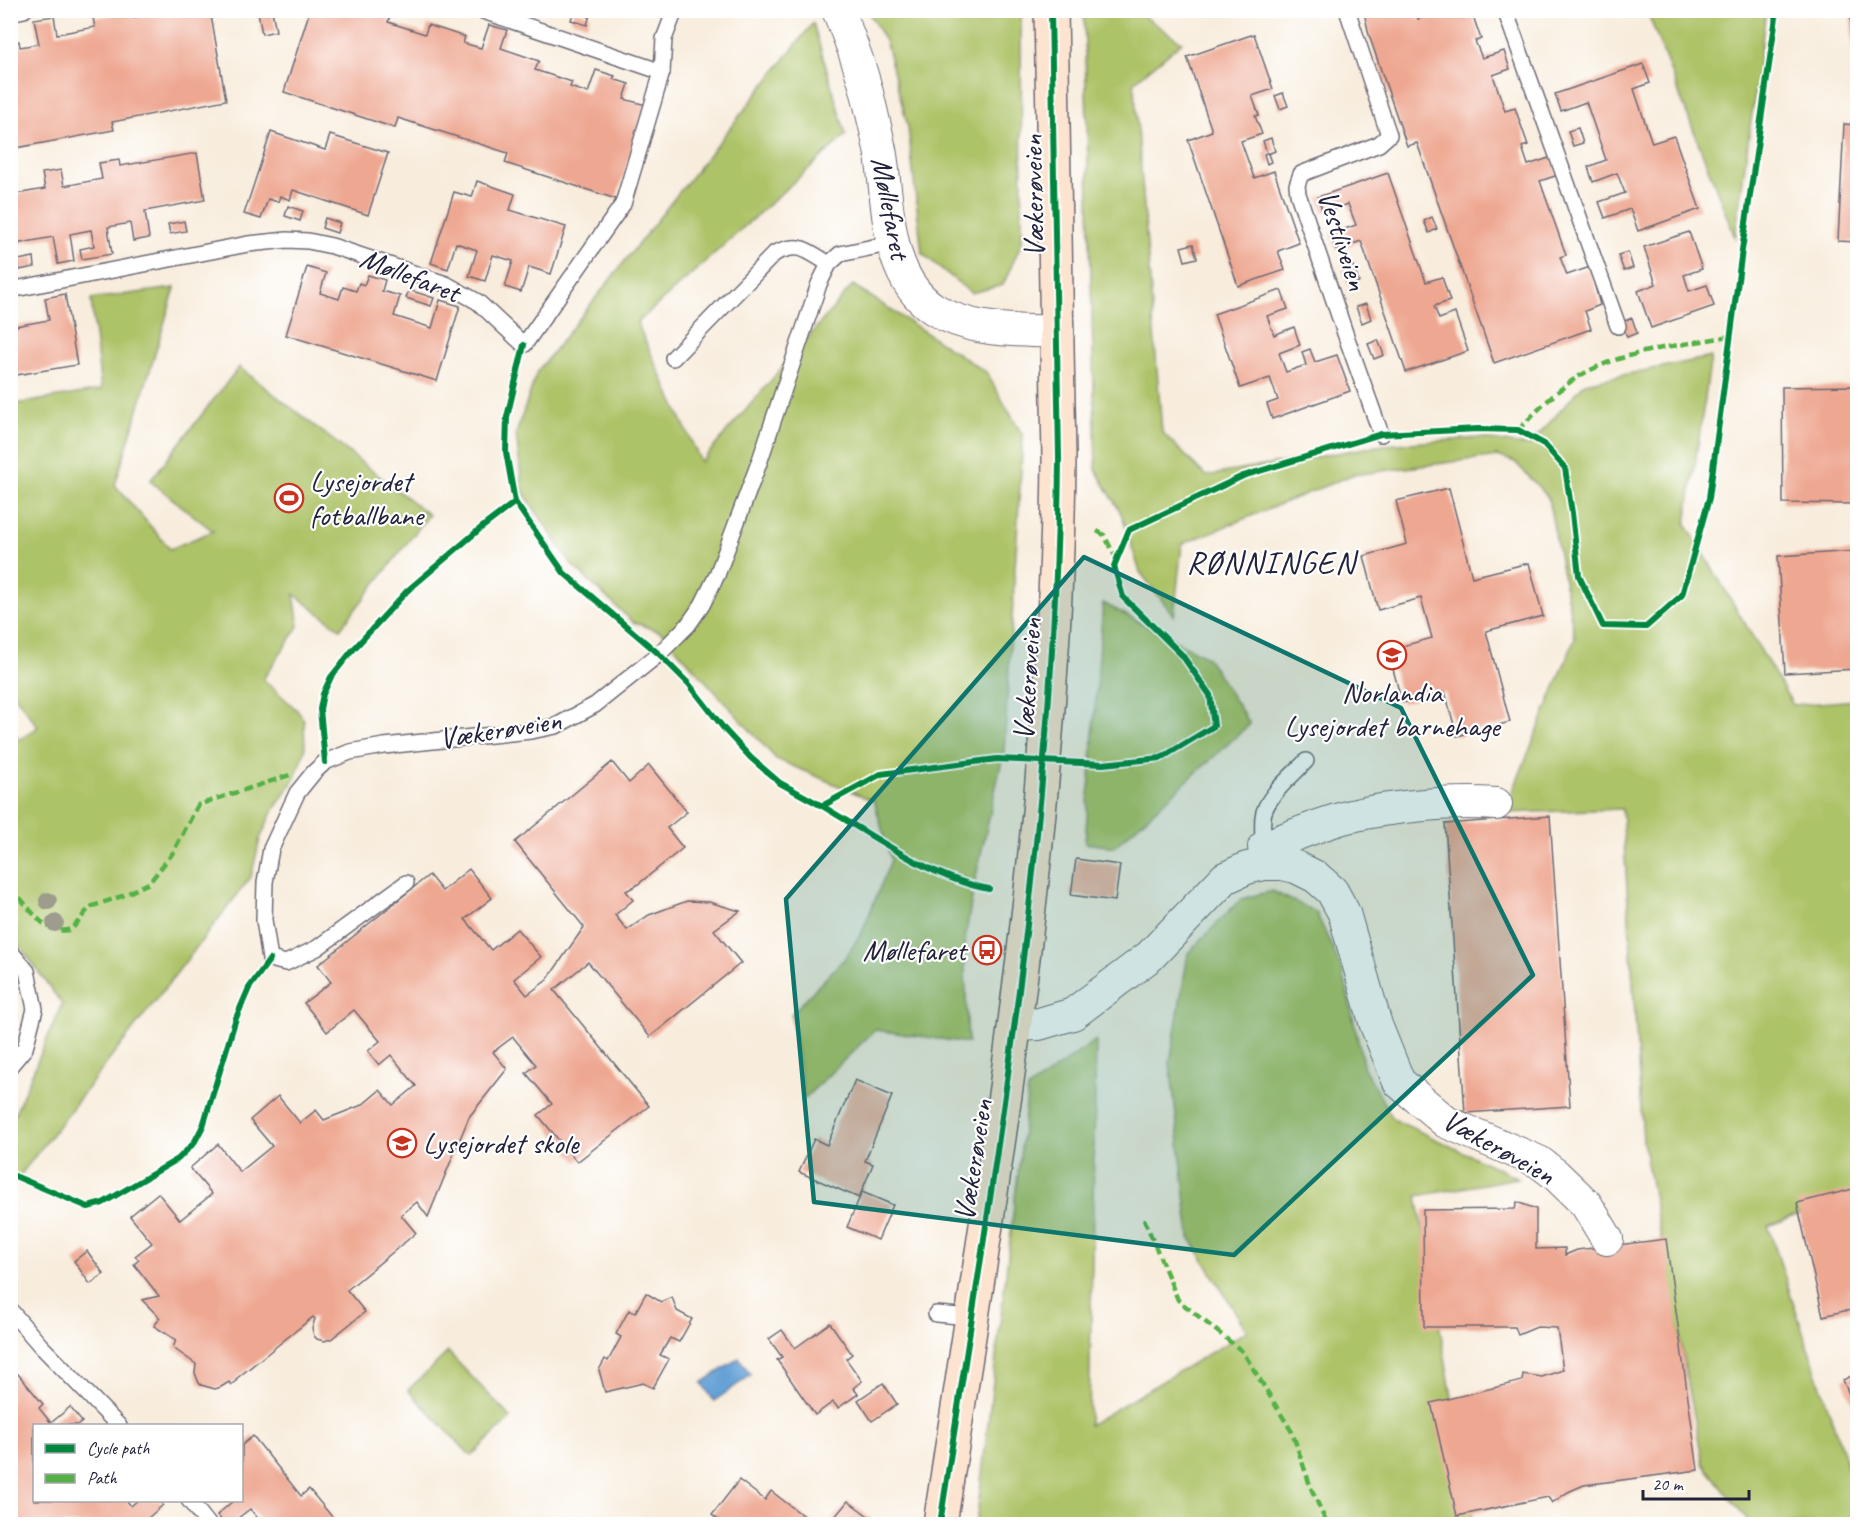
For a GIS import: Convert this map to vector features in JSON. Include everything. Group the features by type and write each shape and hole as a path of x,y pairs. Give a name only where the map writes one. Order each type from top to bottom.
{"main road":[{"name":"Vækerøveien","path":"940,1524 1016,1025 1040,814 1053,646 1058,512 1058,332 1051,10"}],"street":[{"name":"Møllefaret","path":"838,10 854,48 870,102 881,153 893,243 901,267 916,294 934,309 962,322 984,327 1058,332"},
{"name":"Vækerøveien","path":"1016,1025 1039,1024 1073,1014 1150,956 1225,878 1264,856 1347,817 1456,803 1496,804"},
{"name":"Vækerøveien","path":"1264,856 1317,877 1332,891 1344,913 1376,1025 1400,1082 1446,1122 1539,1162 1586,1204 1607,1239"}],"lane":[{"path":"10,14 24,10"},
{"path":"480,10 662,72"},
{"name":"Møllefaret","path":"10,290 248,244 287,240 308,241 332,246 446,284 478,302 524,345 623,204 662,72 664,39 675,10"},
{"name":"Vestliveien","path":"1347,10 1389,135 1379,144 1301,174 1297,185 1298,194 1381,434"},
{"path":"1504,10 1618,326"},
{"path":"673,358 776,253 788,247 801,247 829,264 840,254 893,243"},
{"name":"Vækerøveien","path":"406,883 316,948 295,960 286,963 270,959 264,920 265,882 272,849 297,793 325,762 350,752 384,746 531,731 556,726 595,705 659,654 688,625 702,605 717,575 760,460 819,284 829,264"},
{"path":"1264,856 1263,817 1265,808 1273,796 1306,761"},
{"path":"10,951 27,971 35,1009 25,1048 10,1066"},
{"path":"10,1310 40,1345 118,1424"},
{"path":"936,1314 971,1317"},
{"path":"191,1502 208,1524"}],"highlighted area":[{"path":"1084,557 1401,708 1533,975 1234,1255 814,1202 786,899"}],"green space":[{"path":"868,11 1021,11 1022,242 1003,285 971,293 922,253 908,127 886,43"},
{"path":"1084,11 1141,11 1142,15 1182,42 1134,82 1162,432 1206,476 1383,445 1480,438 1529,446 1585,383 1711,357 1686,524 1793,705 1857,700 1857,1192 1768,1226 1857,1495 1857,1524 1751,1524 1703,1464 1643,1141 1622,809 1504,813 1575,638 1548,497 1515,462 1498,456 1352,475 1182,544 1174,616 1140,572 1121,513 1096,470"},
{"path":"1647,11 1766,11 1735,237"},
{"path":"813,23 846,135 637,323 701,462 853,285 986,372 1023,436 1004,751 974,885 964,946 968,1043 875,1030 804,1099 791,1014 846,957 862,932 891,860 874,801 776,759 661,632 633,622 572,565 523,492 516,434 537,372"},
{"path":"175,288 115,485 170,549 213,531 150,481 239,367 429,515 340,629 294,594 299,626 263,679 298,711 304,720 305,750 295,778 271,814 260,839 251,877 11,1187 11,1123 62,1004 11,934 11,728 19,740 38,727 11,690 11,405 101,390 91,299"},
{"path":"1103,603 1207,657 1250,724 1114,847 1085,843"},
{"path":"1272,891 1316,912 1343,972 1364,1068 1393,1119 1518,1178 1417,1196 1474,1524 976,1524 1028,1089 1096,1040 1089,1425 1247,1331 1190,1238 1170,1063 1188,953 1241,899"},
{"path":"448,1352 511,1418 471,1456 408,1390"}],"water":[{"path":"739,1358 751,1375 714,1401 702,1383"}],"building":[{"path":"143,10 210,10 226,100 112,122 114,130 10,149 10,42 19,41 20,47 39,44 34,19 54,16 57,34 95,27 93,18 132,11 133,18 144,15"},
{"path":"272,10 276,31 262,34 258,12"},
{"path":"310,10 392,10 388,22 425,34 428,25 465,37 463,43 481,48 489,25 507,30 501,48 539,61 535,70 572,82 570,87 588,93 596,70 615,76 613,79 629,84 624,99 646,105 616,199 505,163 508,153 398,118 395,128 284,92"},
{"path":"574,10 590,15 587,25 571,20"},
{"path":"1388,10 1392,15 1406,10 1415,10 1418,19 1442,10 1471,10 1481,39 1475,41 1482,58 1504,51 1510,69 1493,75 1505,111 1515,108 1528,145 1522,147 1528,165 1552,157 1558,175 1540,181 1566,255 1560,257 1567,275 1590,267 1600,305 1585,311 1591,329 1494,363 1417,143 1407,146 1369,35 1364,12"},
{"path":"1850,10 1857,10 1857,54 1853,54"},
{"path":"1254,34 1273,89 1252,96 1259,115 1255,116 1262,134 1241,141 1254,178 1274,171 1299,243 1278,251 1285,270 1238,286 1188,140 1212,131 1187,57"},
{"path":"1643,64 1650,83 1634,89 1652,143 1674,136 1700,209 1638,231 1630,209 1605,218 1599,202 1625,193 1617,173 1593,182 1588,167 1606,160 1586,102 1561,111 1555,94"},
{"path":"1283,93 1288,106 1280,109 1275,96"},
{"path":"1844,124 1857,125 1857,242 1838,241"},
{"path":"1578,128 1583,143 1573,146 1568,131"},
{"path":"271,132 325,150 330,135 388,153 368,215 293,190 290,200 280,196 278,202 268,199 261,219 244,214"},
{"path":"1271,138 1275,151 1268,154 1271,162 1267,164 1264,154 1267,153 1263,141"},
{"path":"197,153 205,200 145,211 149,238 133,241 130,223 108,227 112,254 82,259 80,249 94,246 91,230 70,234 74,261 58,264 53,237 10,245 10,195 45,189 42,173 61,170 64,186 102,179 99,163 119,160 120,166"},
{"path":"1388,173 1426,282 1442,277 1450,301 1434,306 1439,319 1455,313 1468,351 1406,372 1361,241 1336,250 1331,234 1356,225 1348,204 1323,213 1318,197"},
{"path":"477,181 515,194 510,210 566,227 551,274 529,267 521,292 505,287 513,261 493,255 485,281 469,276 477,250 456,243 448,269 431,263 454,192 472,197"},
{"path":"288,206 303,211 300,221 285,216"},
{"path":"1432,217 1437,229 1429,233 1424,221"},
{"path":"325,218 340,223 337,233 322,228"},
{"path":"184,221 186,231 170,234 168,224"},
{"path":"1689,232 1702,269 1684,275 1689,291 1707,285 1714,306 1651,328 1638,291 1656,284 1644,247"},
{"path":"1193,244 1197,258 1185,261 1181,247"},
{"path":"1628,252 1633,268 1624,271 1618,255"},
{"path":"34,257 35,267 19,270 18,260"},
{"path":"1353,266 1359,282 1349,286 1343,270"},
{"path":"307,267 326,273 320,293 339,299 343,287 356,291 359,283 364,285 368,275 385,280 382,291 400,296 394,316 432,328 440,300 460,306 437,381 286,335"},
{"path":"409,290 434,298 431,306 406,298"},
{"path":"1281,290 1288,309 1267,316 1274,335 1294,327 1300,345 1279,353 1286,372 1306,365 1302,352 1310,349 1315,362 1337,355 1350,391 1272,419 1267,404 1278,400 1270,378 1240,388 1214,314"},
{"path":"65,294 77,365 10,376 10,327 49,320 45,298"},
{"path":"1366,304 1371,319 1362,323 1356,307"},
{"path":"1632,318 1637,333 1627,337 1622,322"},
{"path":"1378,340 1384,355 1374,359 1368,344"},
{"path":"1857,386 1857,504 1783,503 1782,387"},
{"path":"1449,488 1472,577 1529,563 1543,616 1486,631 1510,722 1457,736 1445,692 1402,703 1388,650 1432,638 1421,598 1378,610 1364,556 1407,544 1396,501"},
{"path":"1857,551 1857,669 1785,673 1778,556"},
{"path":"612,762 629,783 649,765 687,812 667,828 683,848 637,885 626,891 633,900 615,915 627,930 649,915 687,901 709,902 740,911 714,930 741,963 650,1037 588,962 554,990 649,1106 577,1162 538,1115 552,1104 526,1073 536,1065 513,1037 493,1052 507,1069 469,1117 428,1217 417,1202 401,1215 416,1233 347,1290 365,1312 331,1339 324,1341 314,1336 312,1328 315,1319 313,1317 231,1385 229,1382 215,1389 201,1385 195,1373 196,1364 173,1348 176,1340 154,1326 160,1318 142,1300 159,1296 134,1264 139,1260 135,1256 152,1243 130,1216 158,1193 180,1220 212,1194 190,1168 218,1144 240,1172 272,1146 250,1120 278,1096 300,1123 316,1110 324,1120 362,1105 380,1090 393,1105 416,1086 391,1055 379,1065 368,1051 380,1041 354,1010 327,1032 304,1003 331,982 318,965 429,875 442,891 469,869 492,898 465,919 491,950 517,929 541,957 514,979 527,995 547,980 584,927 515,842"},
{"path":"1550,816 1570,1106 1465,1113 1445,824"},
{"path":"1076,859 1120,865 1115,901 1071,895"},
{"path":"855,1080 892,1096 865,1161 873,1164 859,1198 799,1172 814,1139 827,1145"},
{"path":"1857,1188 1857,1310 1823,1316 1797,1203"},
{"path":"862,1192 893,1205 878,1240 847,1227"},
{"path":"1517,1202 1536,1209 1536,1249 1565,1248 1565,1255 1577,1250 1666,1239 1698,1470 1584,1485 1552,1503 1548,1497 1457,1516 1431,1403 1522,1381 1523,1374 1542,1377 1563,1370 1557,1328 1537,1327 1518,1335 1515,1327 1424,1327 1423,1210 1515,1209"},
{"path":"87,1251 104,1274 90,1284 74,1261"},
{"path":"646,1293 661,1302 672,1297 677,1311 692,1319 679,1342 670,1338 660,1355 669,1359 653,1388 643,1383 605,1392 599,1370 605,1359 608,1361 621,1337 616,1334 629,1310 635,1313"},
{"path":"830,1323 852,1354 846,1359 862,1381 853,1388 858,1394 838,1408 833,1402 815,1415 777,1360 782,1357 769,1339 782,1330 795,1348"},
{"path":"1857,1373 1857,1413 1843,1380"},
{"path":"18,1374 43,1404 39,1408 51,1423 70,1407 82,1422 79,1424 33,1424 33,1502 128,1502 131,1506 136,1502 161,1502 163,1505 148,1518 154,1524 10,1524 10,1380"},
{"path":"883,1383 897,1404 872,1421 858,1400"},
{"path":"253,1436 301,1496 309,1489 338,1524 276,1524 272,1520 263,1524 250,1509 230,1524 225,1524 217,1515 232,1502 243,1502 243,1444"},
{"path":"739,1480 765,1500 771,1491 814,1524 724,1524 712,1515"},
{"path":"848,1501 879,1524 829,1524"}],"marked path":[{"path":"1518,430 1565,386 1601,365 1666,347 1730,336"},
{"path":"1097,531 1104,535 1117,560"},
{"path":"10,888 44,924 52,929 72,929 90,907 122,896 149,883 172,854 198,805 293,774"},
{"path":"1144,1219 1178,1300 1243,1352 1292,1432 1311,1488 1327,1524"}],"cycle path":[{"path":"940,1524 1019,993 1047,726 1055,592 1059,458 1051,10"},
{"path":"524,345 507,417 506,452 515,502 564,573 659,654 689,684 725,730 751,758 780,783 822,806 881,774 997,759 1103,764 1161,758 1214,726 1210,695 1182,655 1123,597 1114,566 1129,530 1243,476 1381,434 1478,429 1518,430 1544,444 1565,468 1579,576 1603,626 1646,627 1682,595 1709,498 1777,10"},
{"path":"325,762 320,709 323,694 331,677 407,591 515,502"},
{"path":"822,806 924,866 967,884 989,889"},
{"path":"10,1174 88,1207 103,1203 178,1159 194,1143 203,1126 236,1018 249,988 270,959"}],"place":[{"name":"Lysejordet fotballbane","path":"289,498"},
{"name":"Norlandia Lysejordet barnehage","path":"1392,655"},
{"name":"Møllefaret","path":"987,950"},
{"name":"Lysejordet skole","path":"402,1143"}],"district":[{"name":"RØNNINGEN","path":"1271,562"}]}
